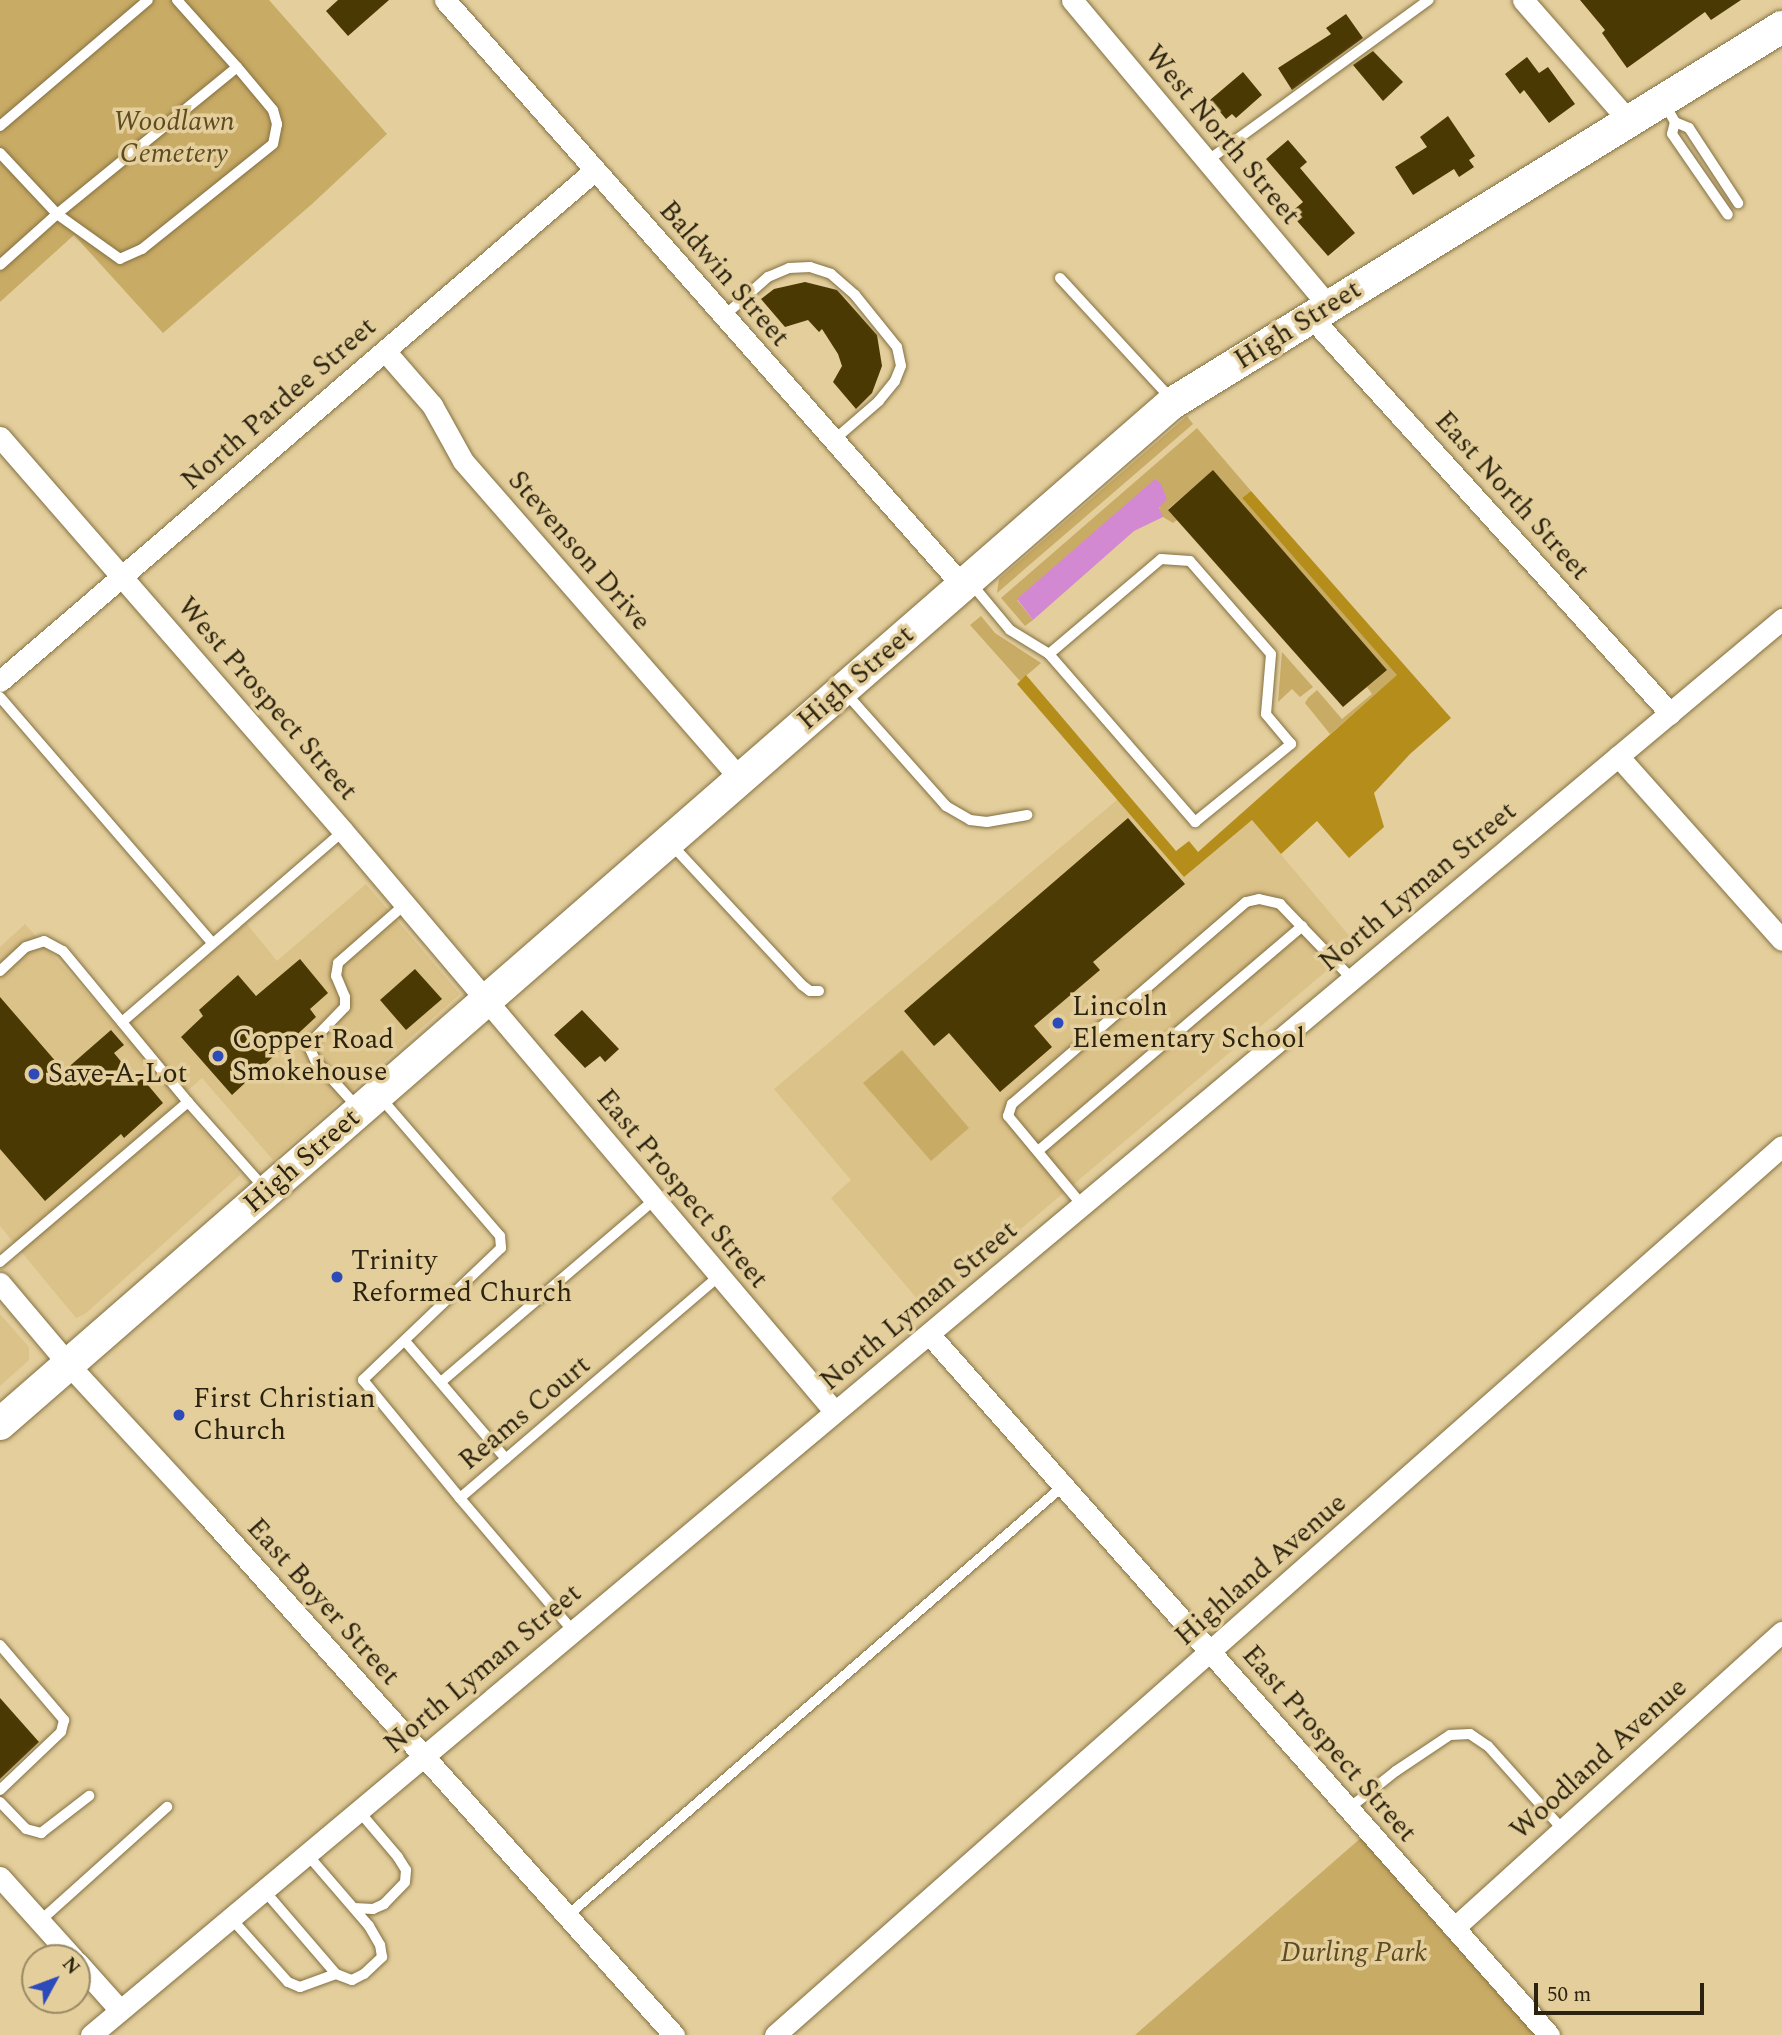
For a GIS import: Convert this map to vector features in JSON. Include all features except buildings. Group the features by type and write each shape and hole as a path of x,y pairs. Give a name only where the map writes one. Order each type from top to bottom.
{"main road":[{"name":"High Street","path":"0,1424 1174,402 1629,121 1669,111 1782,27"}],"street":[{"name":"Baldwin Street","path":"445,0 834,440 965,582"},
{"name":"West North Street","path":"1072,0 1207,161 1320,312"},
{"path":"1523,0 1629,121"},
{"name":"North Pardee Street","path":"0,681 595,170"},
{"name":"East North Street","path":"1320,312 1670,713"},
{"name":"Stevenson Drive","path":"385,351 432,405 463,461 741,780"},
{"name":"West Prospect Street","path":"0,437 124,576 487,1001"},
{"name":"North Lyman Street","path":"91,2035 262,1889 1782,619"},
{"path":"1618,756 1782,940"},
{"name":"East Prospect Street","path":"487,1001 835,1412"},
{"name":"Highland Avenue","path":"775,2035 1782,1146"},
{"name":"East Boyer Street","path":"0,1283 69,1366 674,2035"},
{"name":"East Prospect Street","path":"929,1334 1549,2035"},
{"name":"Woodland Avenue","path":"1454,1928 1782,1632"},
{"path":"0,1877 61,1944"},
{"path":"91,1978 119,2009"}],"lane":[{"path":"0,126 148,0"},
{"path":"0,153 57,214 120,260 142,249 273,144 277,124 273,110 177,0"},
{"path":"1207,161 1429,0"},
{"path":"0,265 57,214 237,67"},
{"path":"1669,111 1689,128 1738,203"},
{"path":"1669,111 1672,134 1728,215"},
{"path":"724,316 768,277 789,268 810,267 831,274 862,303 897,347 901,366 895,381 879,401 834,440"},
{"path":"1060,278 1174,402"},
{"path":"965,582 1010,630 1049,653 1195,822 1291,744 1266,714 1271,654 1190,561 1161,559 1049,653"},
{"path":"842,689 946,806 970,820 987,822 1027,816"},
{"path":"0,697 212,943"},
{"path":"122,1022 343,831"},
{"path":"669,841 802,985 810,991 819,991"},
{"path":"1083,1205 1008,1116 1012,1104 1246,902 1269,899 1280,904 1352,979"},
{"path":"404,905 338,963 335,976 345,997 345,1007 312,1041 310,1049 315,1060 369,1103 500,1236 500,1248 363,1380 460,1498"},
{"path":"1038,1151 1302,926"},
{"path":"0,971 26,947 44,941 62,951 267,1192"},
{"path":"0,1262 188,1102"},
{"path":"440,1382 654,1200"},
{"name":"Reams Court","path":"573,1631 460,1498 719,1276"},
{"path":"405,1341 506,1459"},
{"path":"566,1916 1063,1486"},
{"path":"0,1645 64,1720 61,1732 0,1790"},
{"path":"1348,1809 1396,1770 1450,1735 1470,1734 1488,1746 1563,1830"},
{"path":"0,1802 26,1829 41,1833 89,1796"},
{"path":"40,1921 167,1807"},
{"path":"354,1908 373,1909 384,1904 405,1882 406,1870 358,1810"},
{"path":"262,1889 336,1974 352,1980 364,1974 382,1957 380,1945 354,1908 306,1853"},
{"path":"230,1917 288,1982 300,1987 336,1974"}],"shaded area":[{"path":"1155,479 1161,484 1167,499 1159,508 1163,517 1134,531 1033,620 1017,599"},
{"path":"1251,491 1451,718 1410,754 1374,793 1384,827 1349,858 1317,821 1281,854 1252,820 1184,877 1017,684 1026,675 1176,851 1189,841 1198,852 1397,675 1242,498"},
{"name":"Lincoln Elementary School","path":"1118,799 1184,877 1252,820 1357,945 926,1309 831,1198 851,1180 774,1089"},
{"path":"366,884 460,994 273,1160 202,1078 177,1100 240,1175 85,1314 76,1318 0,1226 0,947 25,924 120,1030 246,923 277,961"},
{"path":"0,1314 29,1347 29,1360 0,1386"}],"green space":[{"name":"Woodlawn Cemetery","path":"0,0 269,0 387,134 312,204 163,333 74,235 0,302"},
{"path":"1187,416 1193,424 997,593 999,579"},
{"path":"1197,428 1251,491 1242,498 1398,675 1330,734 1305,703 1308,698 1317,690 1342,719 1372,694 1367,687 1387,670 1213,471 1168,509 1177,520 1173,523 1163,517 1159,511 1160,504 1017,600 1033,620 1025,626 1001,598"},
{"path":"981,616 995,633 1041,663 1020,681 970,625"},
{"path":"1282,652 1313,687 1300,697 1292,689 1278,702"},
{"path":"902,1050 969,1128 931,1161 863,1083"},
{"name":"Durling Park","path":"1362,1837 1537,2035 1135,2035"}],"place":[{"name":"Lincoln Elementary School","path":"1058,1023"},
{"name":"Copper Road Smokehouse","path":"218,1056"},
{"name":"Save-A-Lot","path":"34,1074"},
{"name":"Trinity Reformed Church","path":"337,1277"},
{"name":"First Christian Church","path":"179,1415"}]}
